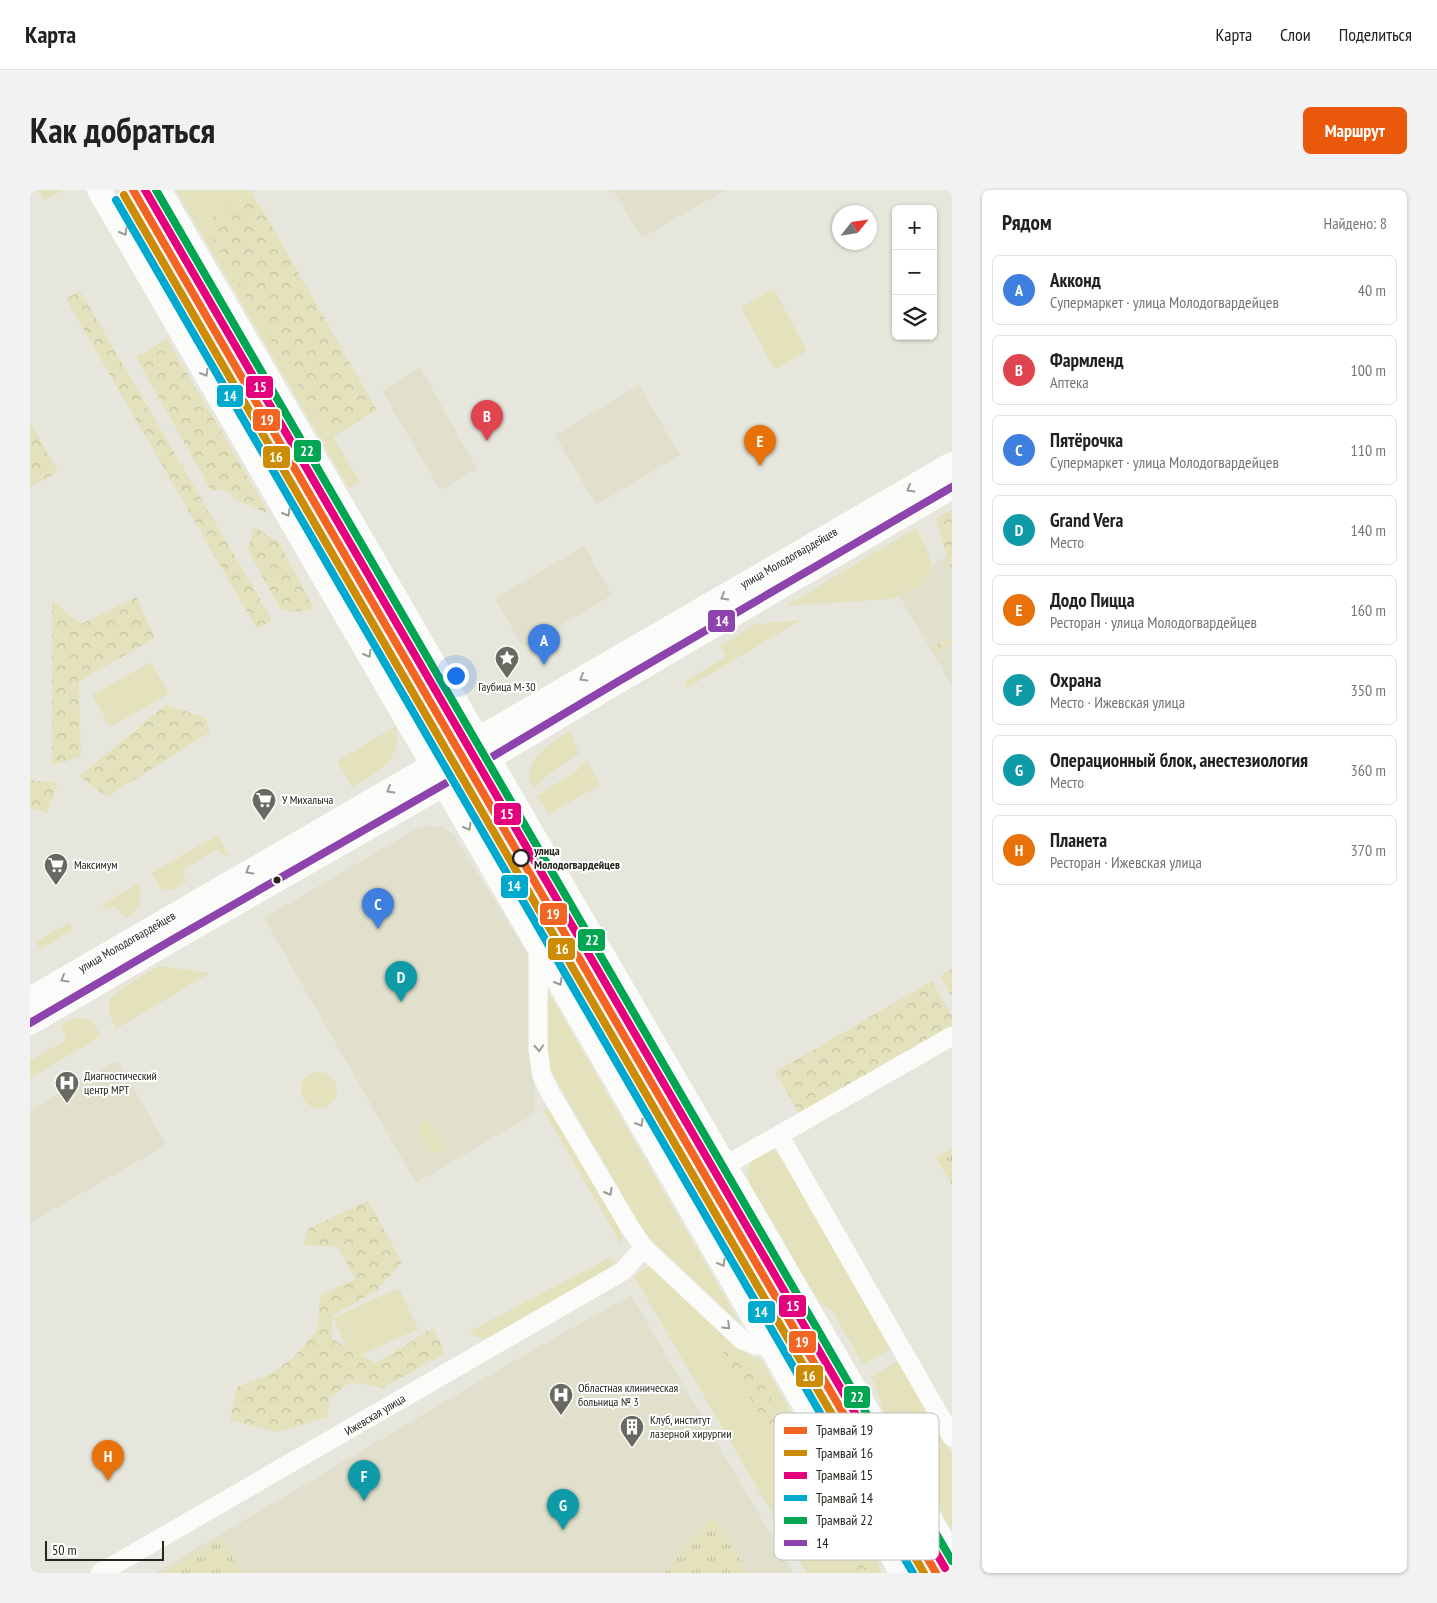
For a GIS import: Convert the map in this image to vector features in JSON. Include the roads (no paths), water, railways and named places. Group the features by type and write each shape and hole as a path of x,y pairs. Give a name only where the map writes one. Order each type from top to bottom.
{"main road":[{"path":"99,190 809,1413"},
{"path":"159,190 868,1413"},
{"name":"улица Молодогвардейцев","path":"30,998 484,749 952,464"},
{"name":"улица Молодогвардейцев","path":"484,749 602,691 952,488"},
{"name":"улица Молодогвардейцев","path":"30,1023 176,937 438,775"},
{"path":"939,1535 952,1557"},
{"path":"894,1560 902,1573"}],"street":[{"path":"538,947 538,1050 542,1076 629,1226 644,1248 742,1340 755,1345 770,1346"},
{"path":"724,1166 952,1036"},
{"path":"779,1135 938,1413"},
{"name":"Ижевская улица","path":"100,1573 623,1270 644,1248"},
{"path":"939,1414 952,1437"}],"tram line":[{"name":"19","path":"133,190 843,1413"},
{"name":"15","path":"145,190 855,1413"},
{"name":"22","path":"156,190 866,1413"},
{"name":"16","path":"124,195 831,1413"},
{"name":"14","path":"116,200 820,1413"},
{"name":"22","path":"939,1539 952,1561"},
{"name":"15","path":"939,1558 945,1568"},
{"name":"14","path":"905,1560 913,1573"},
{"name":"16","path":"916,1560 924,1573"},
{"name":"19","path":"928,1560 936,1573"}],"place":[{"name":"Фармленд","path":"487,441"},
{"name":"Додо Пицца","path":"760,466"},
{"name":"Акконд","path":"544,665"},
{"name":"Гаубица М-30","path":"507,679"},
{"name":"У Михалыча","path":"264,821"},
{"name":"улица Молодогвардейцев","path":"521,858"},
{"name":"Максимум","path":"56,886"},
{"name":"Пятёрочка","path":"378,929"},
{"name":"Grand Vera","path":"401,1002"},
{"name":"Диагностический центр МРТ","path":"67,1104"},
{"name":"Областная клиническая больница № 3","path":"561,1416"},
{"name":"Клуб, институт лазерной хирургии","path":"632,1448"},
{"name":"Планета","path":"108,1481"},
{"name":"Охрана","path":"364,1501"},
{"name":"Операционный блок, анестезиология","path":"563,1530"}]}
